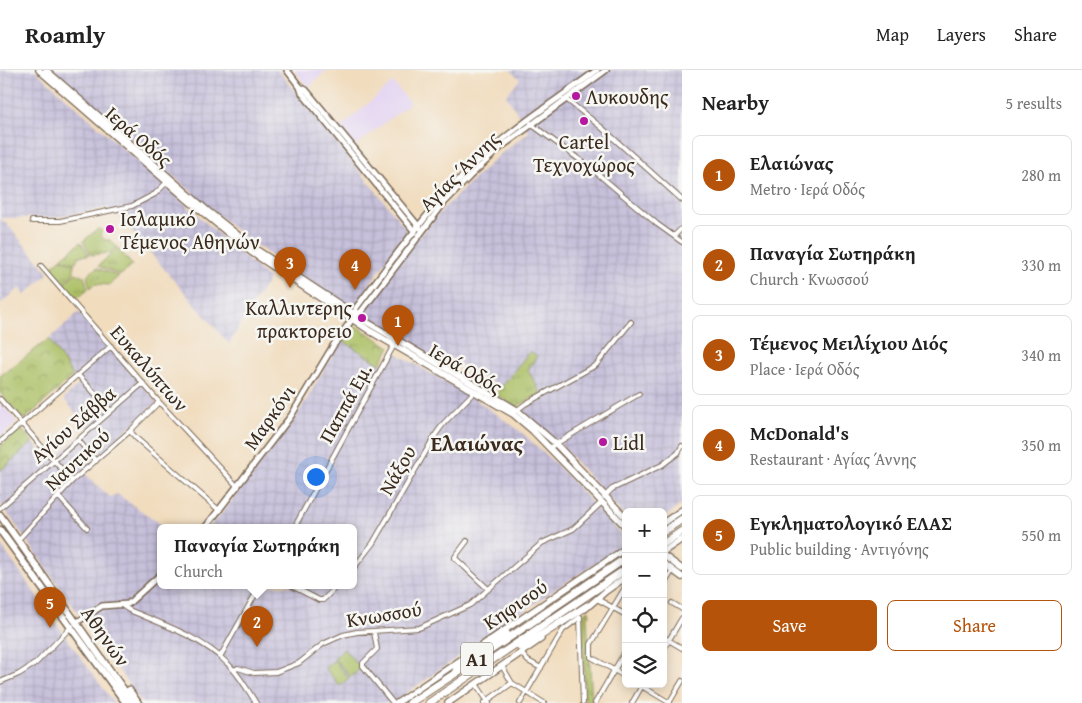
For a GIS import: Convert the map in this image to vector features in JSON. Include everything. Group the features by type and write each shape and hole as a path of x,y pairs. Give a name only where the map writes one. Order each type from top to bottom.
{"highway":[{"name":"Αθηνών","path":"0,515 133,703"},
{"path":"667,529 682,519"},
{"name":"Αθηνών","path":"0,530 126,703"},
{"path":"667,542 682,531"},
{"name":"Α1","path":"410,703 524,628 622,553"},
{"name":"Α1","path":"429,703 622,572"},
{"path":"493,661 537,638 587,606"},
{"path":"500,638 524,628"},
{"path":"110,669 138,703"},
{"path":"105,675 121,703"}],"main road":[{"name":"Ιερά Οδός","path":"39,70 166,182 250,252 354,317 515,412 555,443 622,522"},
{"name":"Ιερά Οδός","path":"46,70 239,237 394,345 515,412 602,500 622,515"},
{"path":"667,520 682,510"},
{"path":"667,550 678,542"},
{"path":"673,563 670,554 678,542"},
{"name":"Κηφισού","path":"397,703 622,553"},
{"path":"667,557 682,569"},
{"path":"667,566 682,577"},
{"path":"448,703 521,652 581,615 587,606 622,580"},
{"path":"410,703 551,600"}],"street":[{"path":"287,70 300,87 306,90 418,230"},
{"name":"Αγίας Άννης","path":"354,317 356,308 451,188 494,146 596,70"},
{"name":"Αγίας Άννης","path":"530,121 566,99 606,70"},
{"path":"566,99 601,127 682,200"},
{"path":"530,121 682,242"},
{"path":"32,221 60,220 132,206 154,194 166,182"},
{"path":"674,236 682,228"},
{"name":"Ευκαλύπτων","path":"40,266 159,402 238,487"},
{"name":"Μαρκόνι","path":"209,524 291,416 333,346 354,317"},
{"path":"515,412 525,404 596,365 631,322"},
{"name":"Παππά Εμ.","path":"296,524 394,345"},
{"path":"0,442 111,346"},
{"path":"78,375 111,411"},
{"name":"Αγίου Σάββα","path":"0,508 143,383"},
{"name":"Νάξου","path":"357,564 373,543 440,429 475,391"},
{"path":"549,448 639,394"},
{"path":"0,398 72,482"},
{"name":"Ναυτικού","path":"18,540 72,482 130,431 159,402"},
{"path":"130,431 220,511"},
{"path":"78,440 96,461"},
{"name":"Κνωσσού","path":"234,670 238,668 254,673 276,672 299,663 323,644 343,635 357,632 419,628 470,605 542,543 573,529 612,490 670,459 682,446"},
{"path":"58,496 87,528"},
{"path":"467,541 455,558 488,589"},
{"path":"667,580 673,570"},
{"path":"123,606 129,603 157,578"},
{"path":"220,656 258,589"},
{"path":"297,589 319,600 323,600 333,589"},
{"path":"622,592 591,644 591,657 622,675"},
{"path":"597,599 622,613"},
{"path":"672,603 682,609"},
{"path":"0,682 19,674 36,663 70,627 102,606 123,606 132,612 177,629 220,656 234,670 256,703"},
{"path":"520,703 563,630 581,615"},
{"path":"581,615 583,703"},
{"path":"667,643 680,626 682,618"},
{"path":"374,632 377,649 363,663 363,666 393,703"},
{"path":"669,640 682,648"},
{"path":"521,652 528,661 541,668"},
{"path":"595,703 622,657"},
{"path":"502,665 512,683 541,702"},
{"path":"646,688 670,703 682,681"},
{"path":"476,684 487,702 512,683"},
{"path":"632,703 640,688"}],"shaded area":[{"path":"0,70 35,70 269,279 229,344 116,213 107,208 52,218 2,218 1,220 4,221 49,273 25,295 20,288 0,304"},
{"path":"49,70 278,70 408,231 353,311 231,226"},
{"path":"294,70 327,70 308,88"},
{"path":"510,70 682,70 682,504 667,515 667,508 622,508 622,514 561,445 522,410 543,397 528,370 530,351 501,387 446,356 441,362 361,315 414,242 445,207 499,155 529,132 506,95 520,79"},
{"path":"393,82 410,103 354,147 340,128"},
{"path":"79,312 157,402 82,471 110,497 117,494 160,524 157,524 157,589 357,589 357,524 212,524 295,419 338,346 343,341 385,367 394,352 472,397 520,431 558,466 622,535 622,546 560,586 392,703 142,703 0,503 0,471 33,442 50,462 89,429 64,399 80,383 73,376 49,339"},
{"path":"0,401 17,422 0,438"},
{"path":"0,544 81,658 114,703 0,703"}],"green space":[{"path":"99,228 104,240 110,240 117,247 110,253 91,255 83,241"},
{"path":"81,242 89,255 79,256 75,263 61,258"},
{"path":"118,248 132,265 121,275 98,266"},
{"path":"60,259 74,264 74,272 63,284 50,268"},
{"path":"96,268 119,276 109,285 95,284 90,288 87,276"},
{"path":"75,273 84,276 88,289 76,299 64,285"},
{"path":"353,324 390,347 380,364 343,341"},
{"path":"49,339 73,376 24,420 0,393 0,376"},
{"path":"530,351 537,356 528,370 541,393 516,407 496,394"},
{"path":"21,429 33,442 0,471 0,447"},
{"path":"589,610 590,615 587,616 587,621 592,700 591,703 585,703 583,622 584,613"},
{"path":"344,649 361,668 351,677 334,658"},
{"path":"334,660 349,678 340,686 325,668"}],"place":[{"name":"Λυκουδης","path":"576,96"},
{"name":"Cartel Τεχνοχώρος","path":"584,121"},
{"name":"Ισλαμικό Τέμενος Αθηνών","path":"110,229"},
{"name":"Τέμενος Μειλίχιου Διός","path":"290,288"},
{"name":"McDonald's","path":"355,290"},
{"name":"Καλλιντερης πρακτορειο","path":"362,318"},
{"name":"Ελαιώνας","path":"398,346"},
{"name":"Lidl","path":"603,442"},
{"name":"Εγκληματολογικό ΕΛΑΣ","path":"50,628"},
{"name":"Παναγία Σωτηράκη","path":"257,647"}],"district":[{"name":"Ελαιώνας","path":"477,443"}]}
